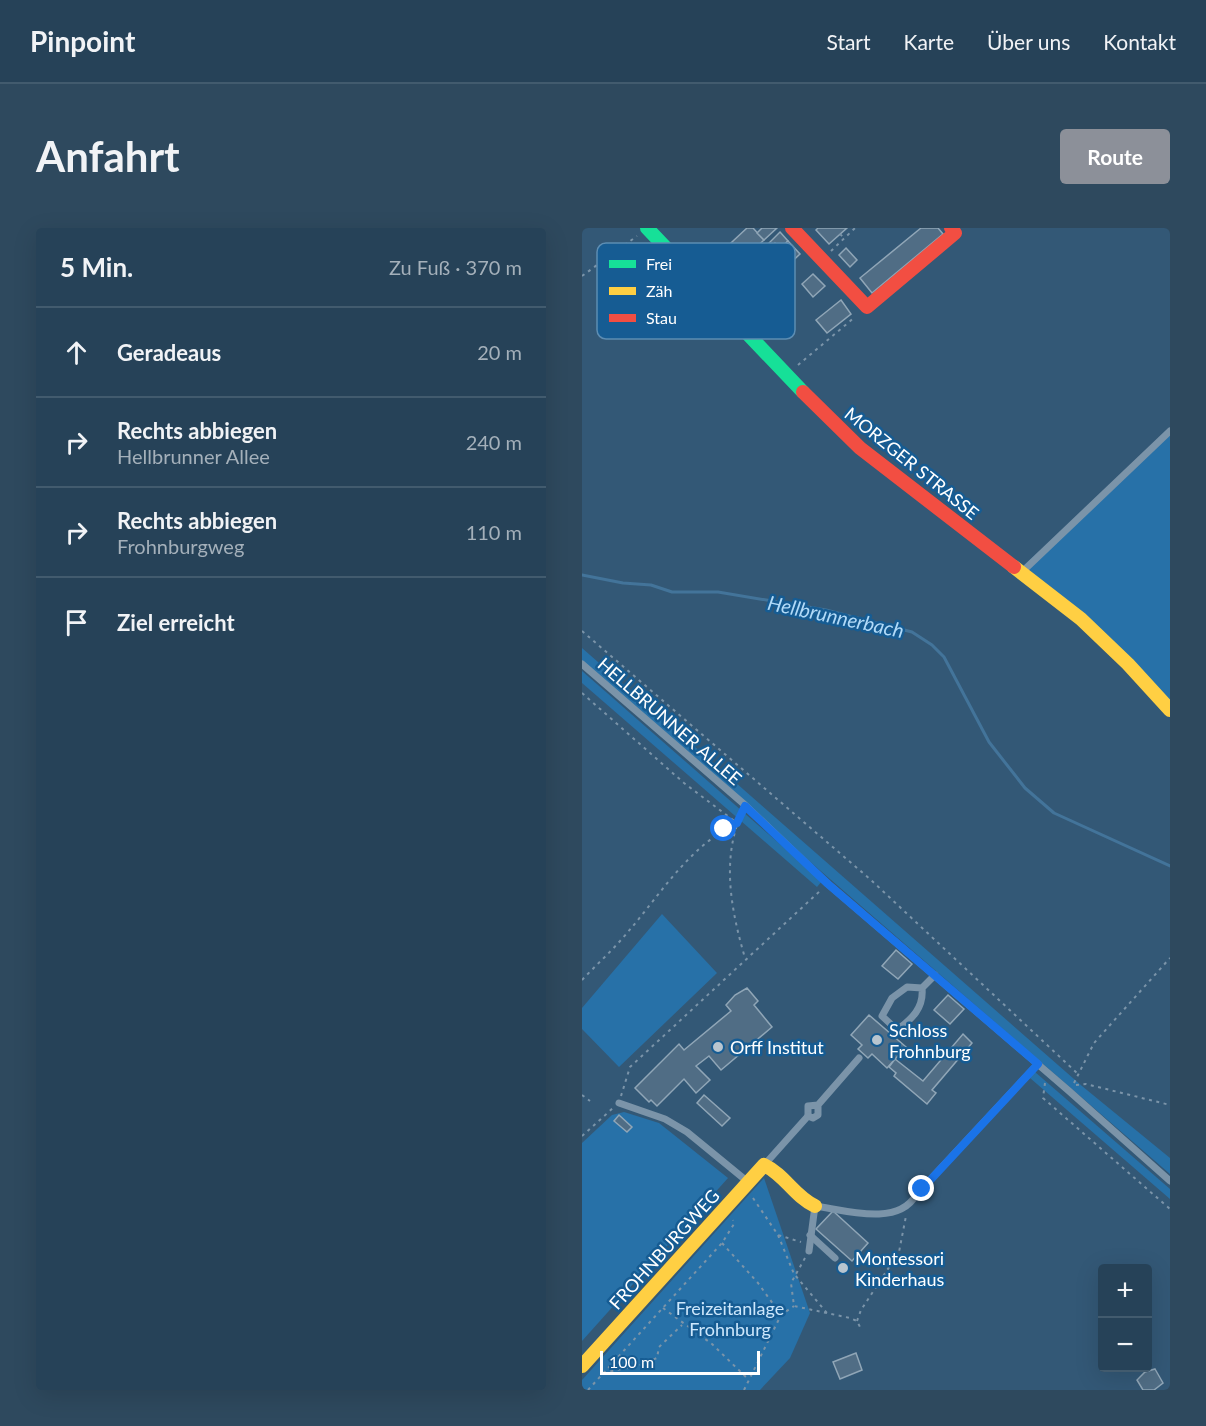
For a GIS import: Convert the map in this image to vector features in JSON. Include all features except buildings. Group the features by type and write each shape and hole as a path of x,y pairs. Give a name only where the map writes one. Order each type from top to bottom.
{"street":[{"path":"792,228 867,307 955,233 951,228"},
{"name":"MORZGER STRASSE","path":"645,231 657,243"},
{"name":"MORZGER STRASSE","path":"751,339 816,407 882,466 1022,572 1093,630 1170,710"},
{"path":"764,1165 778,1170 803,1202 815,1206"},
{"name":"FROHNBURGWEG","path":"582,1366 764,1165"}],"lane":[{"path":"1022,572 1170,431"},
{"name":"HELLBRUNNER ALLEE","path":"582,664 745,806 828,884 1069,1090 1170,1181"},
{"path":"922,988 934,975"},
{"path":"908,987 922,988 924,1000 913,1018 897,1030 882,1016 892,998 908,987"},
{"path":"764,1165 808,1116 813,1118 818,1115 818,1105 859,1058"},
{"path":"809,1251 815,1206 879,1214 893,1212 911,1203 1038,1064"},
{"path":"619,1104 665,1119 687,1132 746,1185"},
{"path":"811,1239 835,1257"}],"path":[{"path":"822,260 855,228"},
{"path":"628,243 645,231"},
{"path":"840,234 844,238"},
{"path":"582,276 597,265"},
{"path":"786,374 867,307"},
{"path":"582,631 871,880 1078,1074"},
{"path":"582,693 684,783 737,823"},
{"path":"745,806 737,823 729,854 732,907 745,958"},
{"path":"582,980 626,935 691,858 724,829 737,823"},
{"path":"582,1136 619,1104 630,1067 745,958 828,884"},
{"path":"1069,1090 1100,1036 1170,958"},
{"path":"1046,1071 1043,1098 1170,1209"},
{"path":"1069,1090 1076,1085 1086,1084 1170,1105"},
{"path":"582,1095 590,1101"},
{"path":"746,1185 778,1235 794,1274 829,1315"},
{"path":"857,1322 861,1310 899,1252 903,1223 911,1203"},
{"path":"588,1390 722,1243 734,1224 726,1206"},
{"path":"778,1235 795,1242 811,1239"},
{"path":"722,1243 758,1283 781,1316"},
{"path":"794,1306 791,1282 809,1251"},
{"path":"794,1306 857,1322 861,1329"},
{"path":"744,1390 781,1316 794,1306"},
{"path":"663,1308 712,1344 749,1380"},
{"path":"603,1373 640,1365 657,1358 659,1347 682,1324"}],"green space":[{"path":"1170,435 1170,701 1024,565"},
{"path":"582,648 1082,1086 1170,1158 1170,1174 582,664"},
{"path":"582,671 822,881 817,887 582,683"},
{"path":"662,914 717,973 619,1067 582,1029 582,1008"},
{"path":"1035,1072 1170,1189 1170,1199 1030,1078"},
{"path":"624,1112 659,1123 728,1178 582,1341 582,1143 612,1115"},
{"name":"Freizeitanlage Frohnburg","path":"764,1178 810,1313 790,1358 760,1390 582,1390 582,1380"}],"waterway":[{"name":"Hellbrunnerbach","path":"582,575 623,583 651,585 672,592 718,592 826,610 912,632 932,645 944,657 989,742 1025,788 1054,813 1170,866"}],"traffic: fast":[{"path":"647,228 661,243"},
{"path":"753,339 803,392"}],"traffic: slow":[{"path":"1014,567 1081,619 1128,664 1170,710"},
{"path":"582,1366 764,1165 815,1206"}],"traffic: jam":[{"path":"792,228 867,307 955,233 951,228"},
{"path":"803,392 860,448 1014,567"}],"place":[{"name":"Schloss Frohnburg","path":"877,1040"},
{"name":"Orff Institut","path":"718,1047"},
{"name":"Montessori Kinderhaus","path":"843,1268"}],"route":[{"path":"724,829 737,823 745,806 828,884 1038,1064 922,1189"}]}
